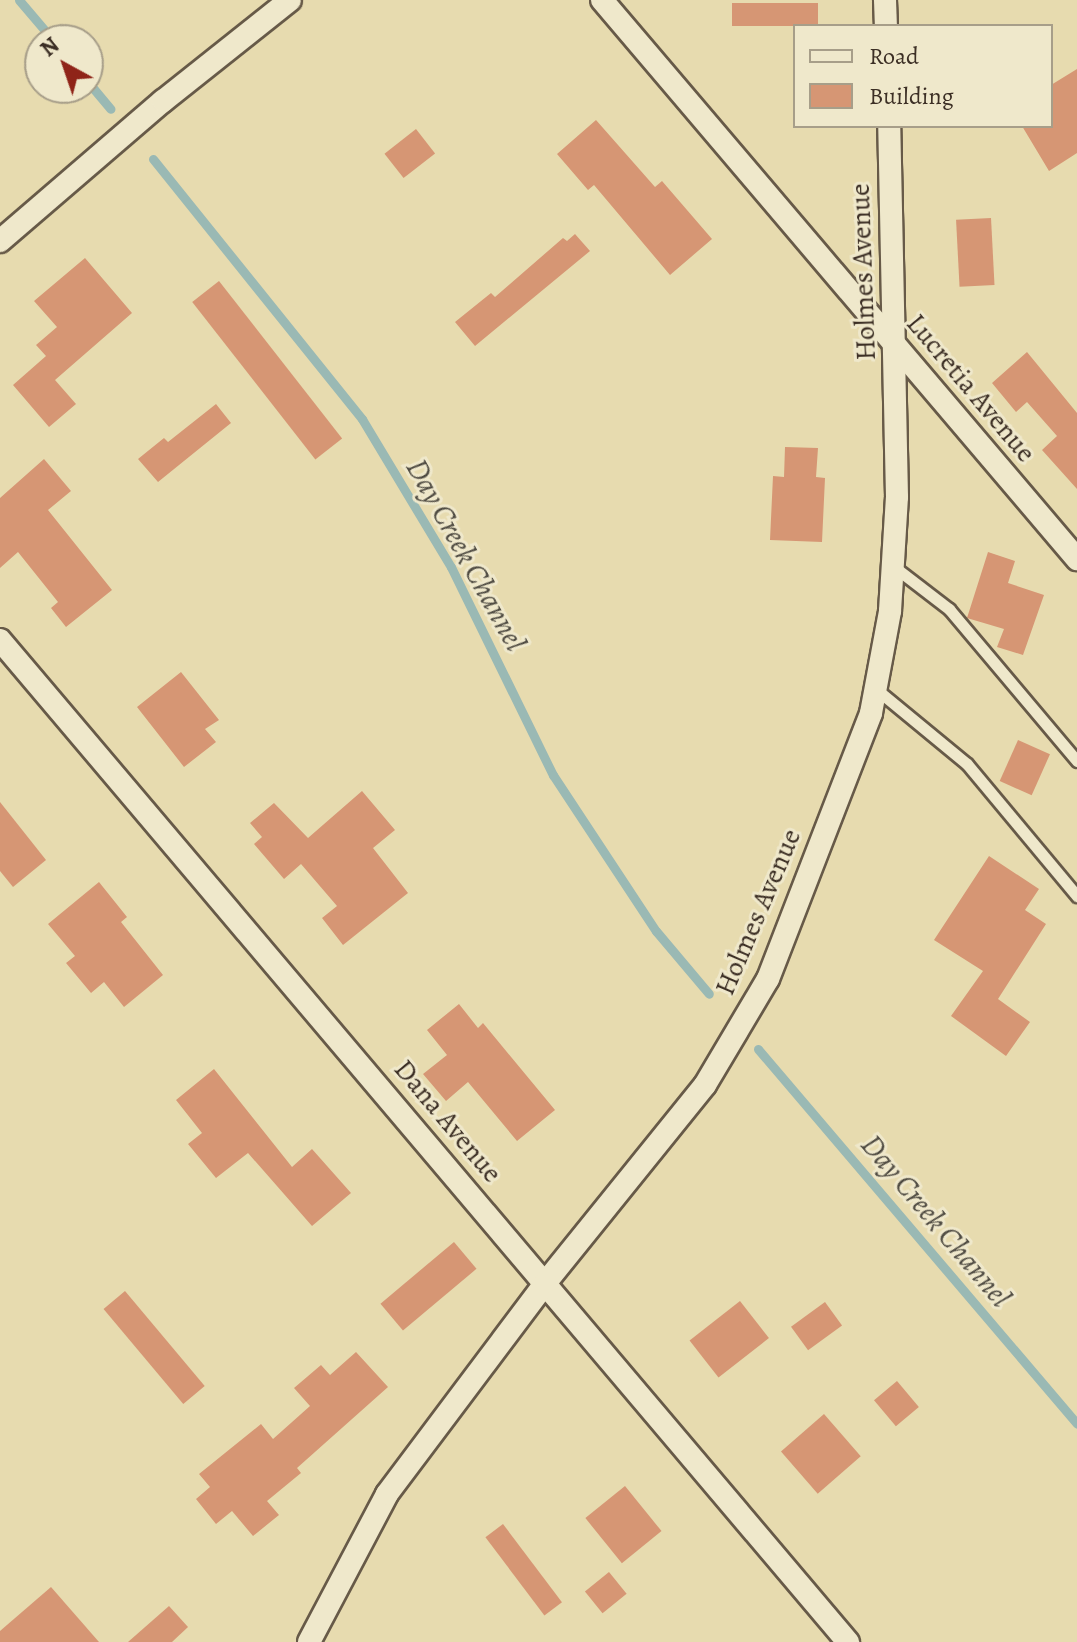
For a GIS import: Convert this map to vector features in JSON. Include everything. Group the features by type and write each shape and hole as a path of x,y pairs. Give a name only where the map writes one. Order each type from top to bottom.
{"street":[{"path":"0,241 163,101 290,0"},
{"name":"Lucretia Avenue","path":"602,0 1077,559"},
{"path":"885,0 886,24"},
{"name":"Holmes Avenue","path":"309,1642 387,1494 546,1282 705,1085 768,979 871,713 890,611 897,497 889,128"},
{"name":"Dana Avenue","path":"0,640 848,1642"}],"lane":[{"path":"893,566 949,609 1077,761"},
{"path":"876,689 967,764 1077,896"}],"building":[{"path":"732,3 818,3 818,24 732,26"},
{"path":"1077,69 1077,153 1049,171 1023,128 1053,128 1053,84"},
{"path":"596,120 655,187 662,181 712,239 670,275 594,185 588,190 557,154"},
{"path":"416,129 435,153 404,178 384,154"},
{"path":"991,218 995,285 960,287 956,220"},
{"path":"575,234 590,251 475,346 455,322 491,293 495,297 563,238 567,241"},
{"path":"85,258 132,313 55,380 76,404 49,427 13,385 46,356 36,345 57,327 34,301"},
{"path":"219,281 342,439 315,460 192,302"},
{"path":"1027,352 1077,413 1077,489 1042,450 1057,436 1027,402 1016,412 992,383"},
{"path":"216,404 231,423 158,482 138,459 164,438 168,442"},
{"path":"785,447 818,448 816,477 825,478 822,542 770,540 773,476 784,477"},
{"path":"44,459 71,491 48,510 112,590 66,627 51,608 58,602 18,552 0,568 0,498"},
{"path":"988,552 1015,561 1008,583 1044,595 1023,655 997,647 1004,629 967,618"},
{"path":"181,672 219,720 205,729 216,742 184,767 137,707"},
{"path":"1018,740 1050,754 1032,795 1000,781"},
{"path":"362,791 395,830 373,848 408,893 343,945 322,918 337,906 301,864 284,879 254,844 262,837 250,823 274,803 308,838"},
{"path":"0,802 46,860 13,887 0,871"},
{"path":"989,856 1039,889 1025,910 1046,924 998,999 1030,1022 1006,1056 951,1016 983,971 934,940"},
{"path":"99,882 127,917 121,922 163,975 124,1007 104,982 91,993 66,963 75,956 48,924"},
{"path":"459,1004 478,1028 483,1023 555,1110 517,1141 468,1082 446,1101 423,1074 447,1055 427,1030"},
{"path":"214,1069 292,1167 312,1149 351,1193 312,1226 248,1153 216,1178 188,1144 202,1133 176,1100"},
{"path":"454,1242 476,1269 403,1331 380,1304"},
{"path":"125,1291 205,1386 183,1404 104,1309"},
{"path":"740,1301 769,1338 719,1377 690,1340"},
{"path":"825,1302 842,1325 808,1350 791,1327"},
{"path":"356,1352 388,1387 297,1468 301,1473 267,1501 279,1515 253,1536 232,1511 216,1524 196,1499 210,1487 199,1474 261,1424 273,1439 310,1406 294,1388 321,1365 330,1375"},
{"path":"897,1381 919,1407 896,1426 874,1400"},
{"path":"824,1414 861,1456 818,1494 781,1451"},
{"path":"625,1486 662,1531 622,1563 585,1518"},
{"path":"503,1524 562,1602 544,1616 485,1537"},
{"path":"609,1572 627,1594 603,1613 585,1592"},
{"path":"51,1587 99,1642 0,1642 0,1631"},
{"path":"169,1606 188,1627 172,1642 128,1642"}],"waterway":[{"name":"Day Creek Channel","path":"19,0 39,24"},
{"name":"Day Creek Channel","path":"104,101 111,109"},
{"name":"Day Creek Channel","path":"153,159 362,419 451,567 553,775 656,931 709,994"},
{"name":"Day Creek Channel","path":"758,1049 1077,1424"}]}
